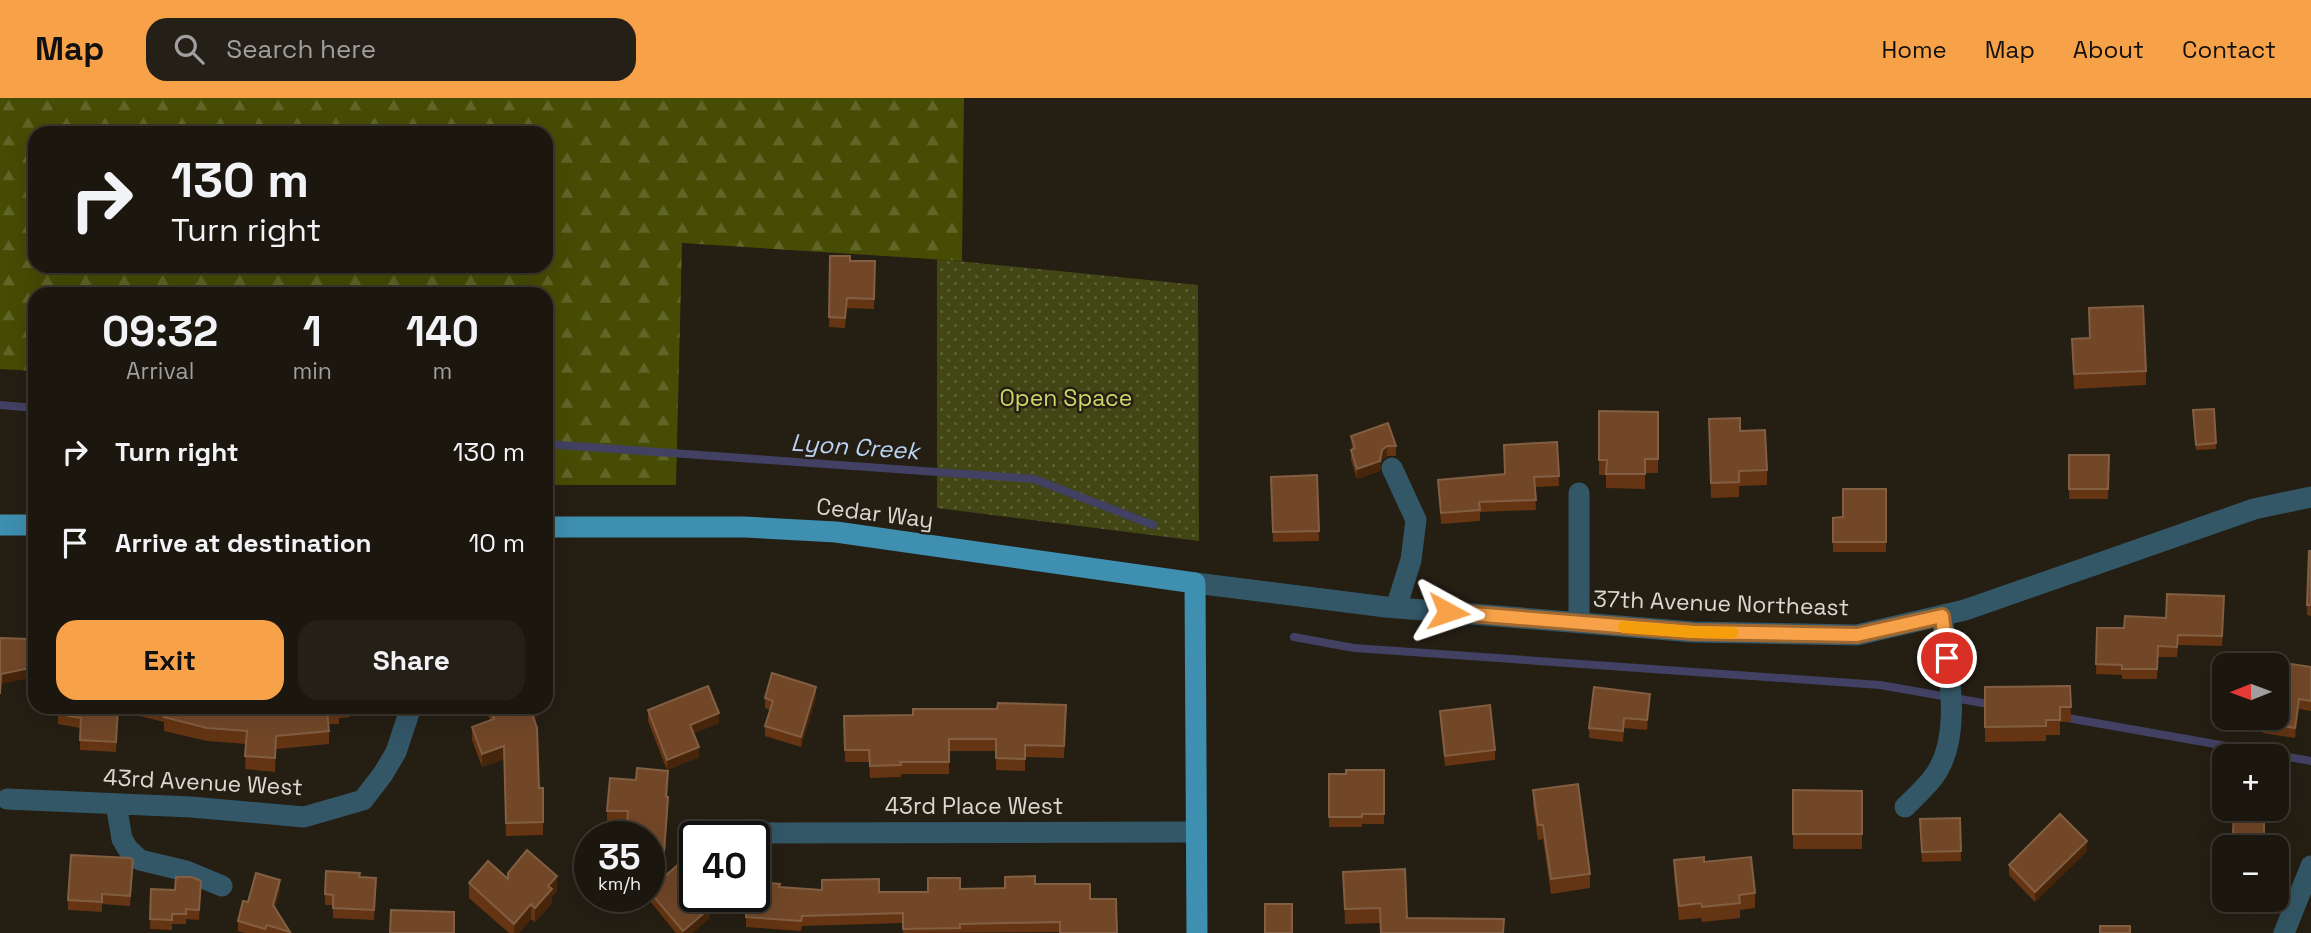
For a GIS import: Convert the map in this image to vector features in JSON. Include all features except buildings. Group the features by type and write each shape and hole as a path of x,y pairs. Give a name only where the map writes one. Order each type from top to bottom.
{"main road":[{"path":"0,525 28,525"},
{"name":"Cedar Way","path":"553,527 744,527 836,532 1195,583"},
{"path":"1195,583 1196,933"}],"street":[{"path":"1392,468 1416,520 1411,560 1396,607"},
{"path":"1579,493 1579,623"},
{"name":"37th Avenue Northeast","path":"1195,583 1396,607 1693,632 1857,635 1965,610 2254,509 2311,497"},
{"path":"1905,807 1933,778 1948,746 1951,717 1942,616"},
{"name":"43rd Avenue West","path":"7,799 191,807 304,817 363,800 396,752 409,714"},
{"path":"116,804 122,839 140,860 186,871 222,886"},
{"name":"43rd Place West","path":"770,833 1195,832"},
{"path":"2284,933 2311,866"}],"green space":[{"path":"0,98 964,98 962,261 682,243 676,485 553,485 553,287 28,287 28,371 0,369"},
{"name":"Open Space","path":"937,259 1198,285 1199,541 937,508"}],"waterway":[{"name":"Lyon Creek","path":"0,405 28,407"},
{"name":"Lyon Creek","path":"553,445 1034,479 1153,525"},
{"name":"Lyon Creek","path":"1294,637 1354,648 1880,685 1994,705"},
{"name":"Lyon Creek","path":"2062,717 2311,761"}],"slow traffic":[{"path":"1624,627 1732,633"}],"route":[{"path":"1448,612 1693,632 1857,635 1942,616 1947,658"}]}
